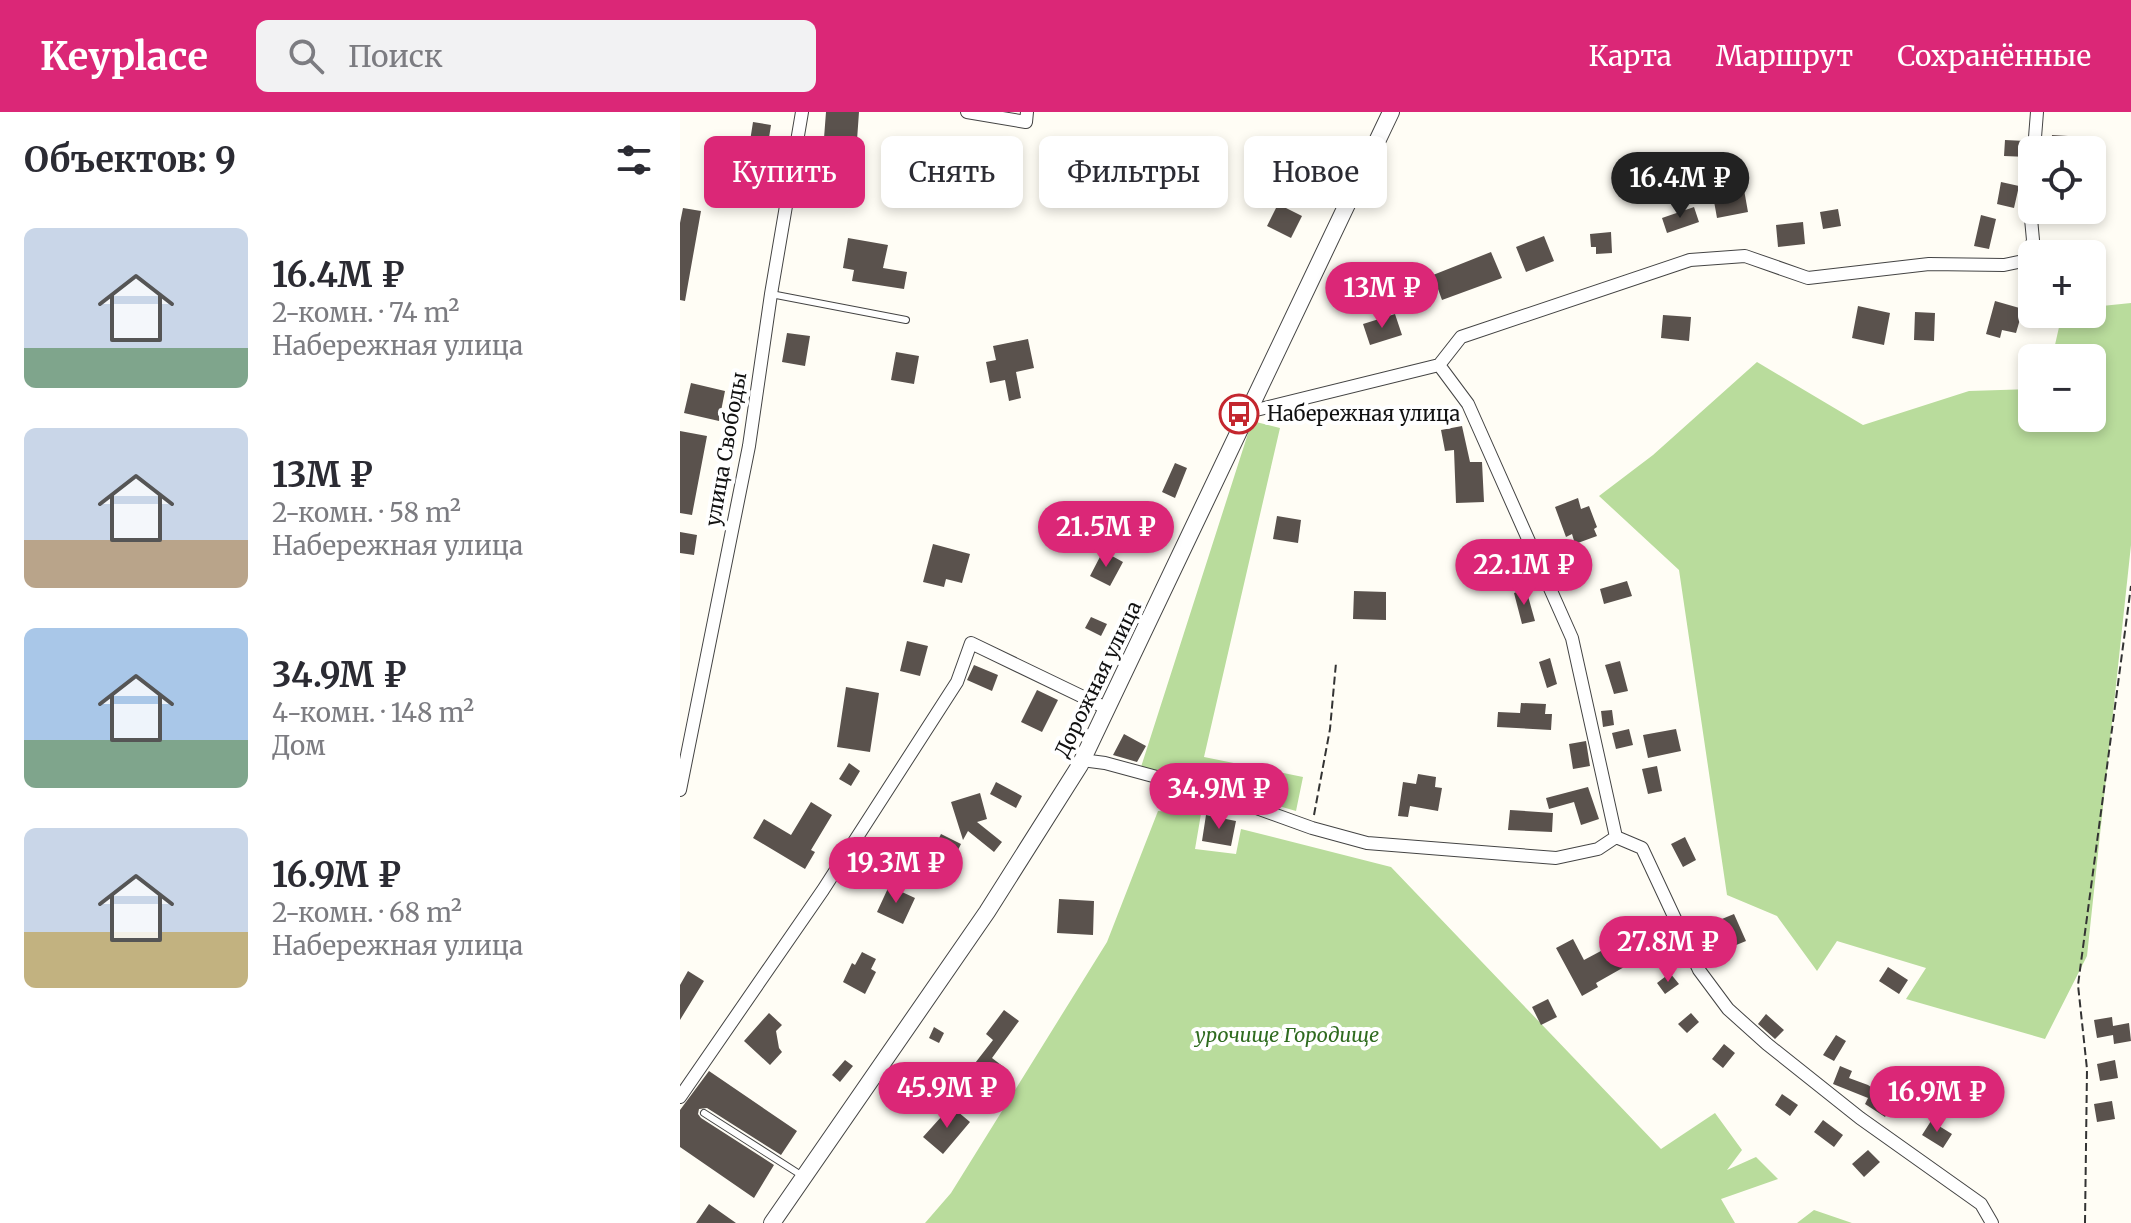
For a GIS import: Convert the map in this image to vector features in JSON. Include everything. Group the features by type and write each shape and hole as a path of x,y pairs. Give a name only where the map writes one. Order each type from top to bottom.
{"street":[{"name":"улица Свободы","path":"680,790 749,446 802,112"},
{"path":"967,112 1026,117"},
{"name":"Дорожная улица","path":"772,1223 987,912 1082,760 1391,112"},
{"path":"2035,136 2037,112"},
{"path":"1248,412 1439,365 1461,337 1690,260 1745,256 1808,278 1929,264 2004,265 2023,261 2030,252 2032,224"},
{"path":"1439,365 1468,404 1572,638 1616,837"},
{"path":"680,1097 823,890 957,682 971,643 1106,708"},
{"path":"1082,760 1105,763 1212,792 1312,828 1367,843 1556,858 1598,849 1616,837"},
{"path":"1616,837 1642,848 1699,970 1728,1009 1860,1118 1981,1204 1992,1223"}],"lane":[{"path":"771,294 906,320"},
{"path":"704,1113 804,1177"}],"path":[{"path":"2085,1223 2087,1069 2078,985 2131,586"},
{"path":"2129,603 2131,598"},
{"path":"1312,828 1330,729 1336,663"}],"green space":[{"path":"2131,303 2131,545 2087,956 2045,1039 1906,999 1926,968 1837,941 1817,971 1777,916 1727,895 1679,570 1599,496 1653,455 1757,362 1863,425 1969,391 2018,389 2018,432 2106,432 2106,344 2055,344 2059,328 2106,328 2106,306"},
{"path":"1252,421 1280,428 1204,757 1303,777 1296,811 1141,767"},
{"name":"урочище Городище","path":"1158,811 1201,814 1195,849 1236,854 1241,829 1391,867 1661,1149 1715,1113 1742,1150 1727,1170 1756,1157 1778,1179 1721,1199 1735,1223 925,1223 951,1193 1107,942"},
{"path":"1814,1210 1852,1223 1797,1223"}],"building":[{"path":"826,112 859,112 857,136 824,136"},
{"path":"753,122 771,125 769,136 751,136"},
{"path":"2005,140 2018,141 2018,157 2004,156"},
{"path":"2001,182 2018,186 2014,208 1997,204"},
{"path":"1743,184 1748,212 1717,218 1712,190"},
{"path":"1694,207 1699,222 1667,233 1662,218"},
{"path":"683,208 701,211 685,301 680,300 680,223"},
{"path":"1276,208 1286,208 1302,216 1291,238 1267,226"},
{"path":"1838,209 1841,226 1823,229 1820,212"},
{"path":"1981,215 1996,219 1989,249 1974,246"},
{"path":"1803,222 1805,244 1778,247 1776,225"},
{"path":"1611,232 1612,253 1596,254 1596,247 1591,247 1590,234"},
{"path":"1544,236 1554,261 1526,272 1516,247"},
{"path":"848,238 888,245 883,268 907,272 904,289 852,281 854,270 843,268"},
{"path":"1491,252 1502,278 1442,300 1433,275"},
{"path":"1995,301 2018,308 2016,333 2002,330 2000,338 1986,334"},
{"path":"1858,306 1890,313 1884,345 1852,338"},
{"path":"1915,312 1935,313 1934,341 1914,340"},
{"path":"1395,314 1402,335 1370,345 1363,324"},
{"path":"1663,315 1691,317 1689,341 1661,338"},
{"path":"787,333 810,336 805,366 782,362"},
{"path":"1028,339 1034,368 1016,372 1021,398 1009,401 1005,380 990,383 986,362 996,360 993,346"},
{"path":"896,352 919,356 914,384 891,380"},
{"path":"691,383 725,391 719,421 684,413"},
{"path":"1462,426 1470,462 1482,462 1484,502 1456,503 1454,450 1445,451 1441,430"},
{"path":"680,431 707,436 692,515 680,513"},
{"path":"1175,463 1187,468 1175,498 1162,492"},
{"path":"1578,498 1581,509 1589,506 1597,536 1575,544 1572,534 1566,537 1555,507"},
{"path":"1120,506 1141,516 1131,537 1110,527"},
{"path":"1277,516 1301,520 1298,543 1273,539"},
{"path":"680,532 697,535 694,555 680,553"},
{"path":"1512,543 1512,555 1491,555 1490,544"},
{"path":"933,544 970,554 962,583 946,579 944,587 923,582"},
{"path":"1103,551 1123,562 1110,586 1090,576"},
{"path":"1627,581 1632,596 1604,604 1600,589"},
{"path":"1526,589 1535,621 1522,624 1514,593"},
{"path":"1354,591 1386,592 1386,620 1353,619"},
{"path":"1091,617 1107,624 1101,636 1085,628"},
{"path":"907,641 928,646 920,676 900,671"},
{"path":"1550,658 1557,684 1547,688 1539,662"},
{"path":"1620,661 1628,691 1614,694 1605,665"},
{"path":"974,665 998,675 992,691 967,680"},
{"path":"846,687 879,693 870,752 837,747"},
{"path":"1037,690 1058,700 1042,732 1021,722"},
{"path":"1521,703 1546,704 1545,714 1552,714 1551,730 1497,727 1498,712 1520,713"},
{"path":"1612,710 1614,725 1603,727 1601,711"},
{"path":"1629,729 1633,745 1616,749 1612,733"},
{"path":"1676,729 1681,751 1648,758 1643,735"},
{"path":"1124,734 1146,746 1137,762 1113,755"},
{"path":"1586,741 1590,766 1573,769 1569,744"},
{"path":"849,763 860,771 851,786 839,779"},
{"path":"1657,766 1662,791 1648,794 1642,769"},
{"path":"1418,774 1436,777 1435,787 1442,788 1438,811 1410,806 1408,817 1398,816 1403,782 1416,784"},
{"path":"996,782 1022,796 1016,808 990,794"},
{"path":"1588,787 1599,819 1581,825 1574,802 1549,809 1546,798"},
{"path":"980,793 987,819 977,822 1002,842 994,852 968,831 963,840 951,802"},
{"path":"811,802 832,815 811,850 815,852 805,869 753,838 764,819 791,835"},
{"path":"1510,810 1553,813 1552,832 1508,830"},
{"path":"1206,815 1236,821 1231,846 1202,841"},
{"path":"941,834 961,844 950,866 930,856"},
{"path":"1685,837 1696,860 1683,867 1671,844"},
{"path":"889,886 915,898 903,924 877,912"},
{"path":"1059,899 1094,901 1093,935 1057,933"},
{"path":"1734,914 1746,941 1729,948 1717,921"},
{"path":"1573,939 1584,960 1614,944 1626,966 1596,983 1598,987 1582,996 1556,948"},
{"path":"862,952 876,959 871,969 876,972 865,994 843,982 852,963 855,965"},
{"path":"1888,967 1908,980 1899,994 1879,981"},
{"path":"688,971 704,981 680,1020 680,985"},
{"path":"1670,973 1679,984 1665,994 1657,983"},
{"path":"1548,999 1557,1017 1541,1025 1532,1007"},
{"path":"1004,1010 1019,1021 992,1058 1005,1068 993,1083 972,1067 993,1040 986,1034"},
{"path":"769,1013 782,1025 776,1031 782,1052 770,1065 744,1041"},
{"path":"1691,1013 1699,1022 1687,1033 1678,1024"},
{"path":"1766,1014 1784,1030 1775,1039 1758,1024"},
{"path":"2112,1017 2113,1026 2129,1023 2131,1041 2114,1044 2113,1035 2097,1038 2094,1020"},
{"path":"934,1027 944,1033 939,1043 929,1038"},
{"path":"1836,1035 1846,1041 1834,1061 1823,1055"},
{"path":"1724,1044 1735,1053 1723,1068 1712,1059"},
{"path":"845,1060 853,1066 840,1082 832,1075"},
{"path":"2115,1060 2118,1078 2100,1081 2097,1064"},
{"path":"1840,1066 1852,1071 1849,1078 1868,1085 1894,1103 1885,1117 1865,1104 1868,1098 1833,1084"},
{"path":"1929,1070 1949,1083 1940,1097 1920,1084"},
{"path":"709,1071 797,1131 781,1155 707,1108 699,1109 701,1118 774,1165 754,1198 680,1147 680,1110"},
{"path":"1782,1094 1798,1105 1790,1116 1775,1105"},
{"path":"2112,1101 2115,1119 2097,1122 2094,1104"},
{"path":"951,1106 970,1122 943,1154 923,1137"},
{"path":"1823,1120 1843,1135 1834,1147 1814,1132"},
{"path":"1931,1121 1952,1134 1943,1148 1922,1135"},
{"path":"1868,1150 1880,1162 1864,1177 1852,1164"},
{"path":"709,1204 736,1223 696,1223"}],"place":[{"name":"Набережная улица","path":"1239,414"}]}
